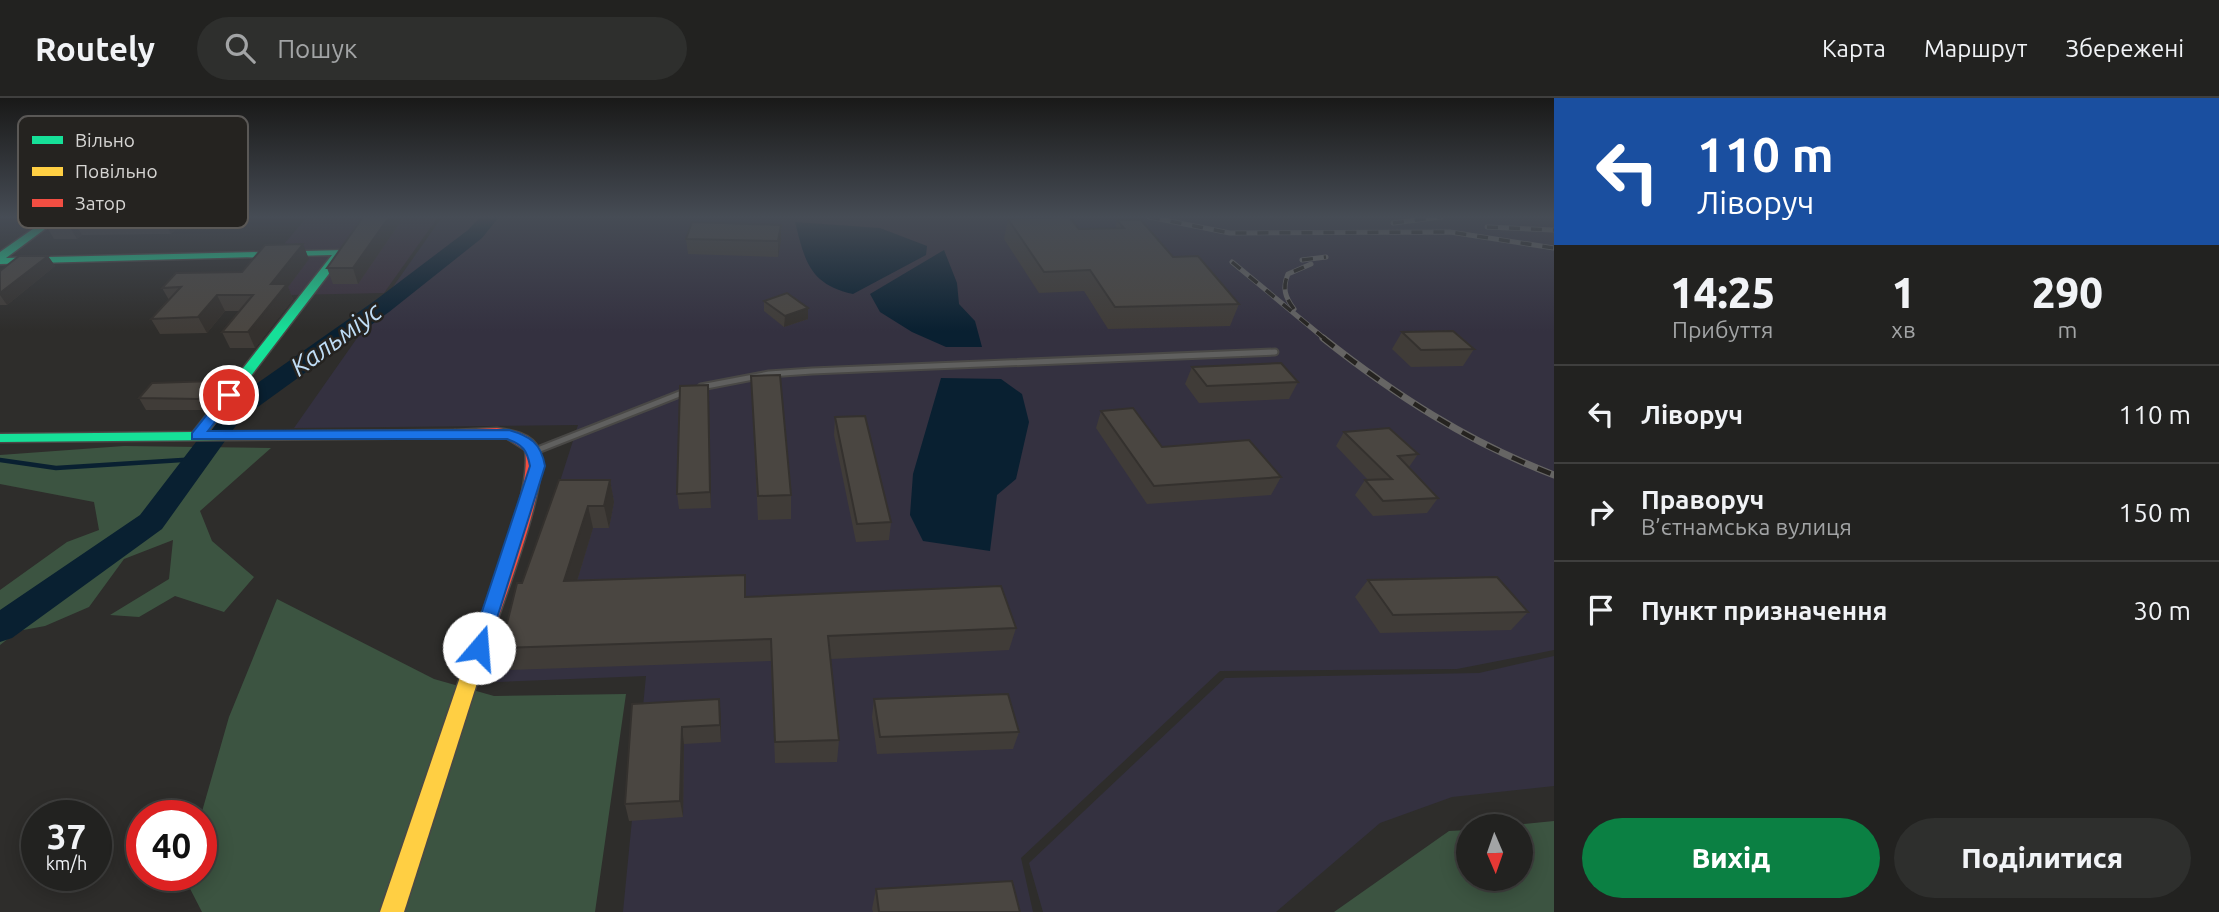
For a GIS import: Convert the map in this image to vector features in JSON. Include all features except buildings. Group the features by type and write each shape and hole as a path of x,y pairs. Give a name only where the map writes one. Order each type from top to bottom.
{"street":[{"path":"0,259 195,255"},
{"path":"197,436 311,293 338,255"},
{"path":"0,438 509,434 526,441 535,451 537,466 531,489 392,912"}],"lane":[{"path":"535,451 636,409 700,387 769,374 1275,352"}],"shaded area":[{"path":"275,255 411,255 384,293 240,296"},
{"path":"415,255 1554,255 1554,650 1457,669 1220,671 1021,858 1033,912 623,912 646,676 496,682 578,425 294,428"},
{"path":"1554,656 1554,786 1452,797 1380,823 1276,912 1043,912 1029,863 1225,678 1479,673"}],"green space":[{"path":"124,446 271,448 200,511 212,541 254,577 224,612 175,596 139,617 110,615 169,579 173,540 124,559 89,607 45,626 18,631 0,645 0,590 67,542 99,530 94,502 0,484 0,455"},
{"path":"277,599 434,679 494,696 626,694 595,912 202,912 191,891 217,891 217,800 205,800 229,717"},
{"path":"1554,821 1554,912 1334,912 1449,831 1456,831 1456,891 1533,891 1533,823"}],"water":[{"path":"805,255 926,255 853,294 827,284 811,269"},
{"path":"936,255 946,255 957,283 959,304 975,321 982,347 946,347 912,332 880,312 870,294"},
{"path":"941,378 1001,379 1022,394 1029,422 1016,479 997,495 990,551 923,541 910,515 913,474"}],"waterway":[{"name":"Кальміус","path":"0,628 151,522 231,414 381,307 448,255"},
{"path":"0,460 56,468 198,459"}],"railway":[{"path":"1302,260 1326,257"},
{"path":"1232,262 1325,339"},
{"path":"1294,309 1285,292 1288,274 1311,264"},
{"path":"1323,338 1377,379 1433,416 1492,448 1554,475"}],"traffic: fast":[{"path":"0,261 227,255"},
{"path":"197,436 338,255"},
{"path":"0,438 455,434"}],"traffic: slow":[{"path":"392,912 483,636"}],"traffic: jam":[{"path":"455,434 497,433 517,437 532,449 534,461 525,509 483,636"}],"route":[{"path":"229,395 197,436 509,434 526,441 535,451 537,466 479,648"}]}
